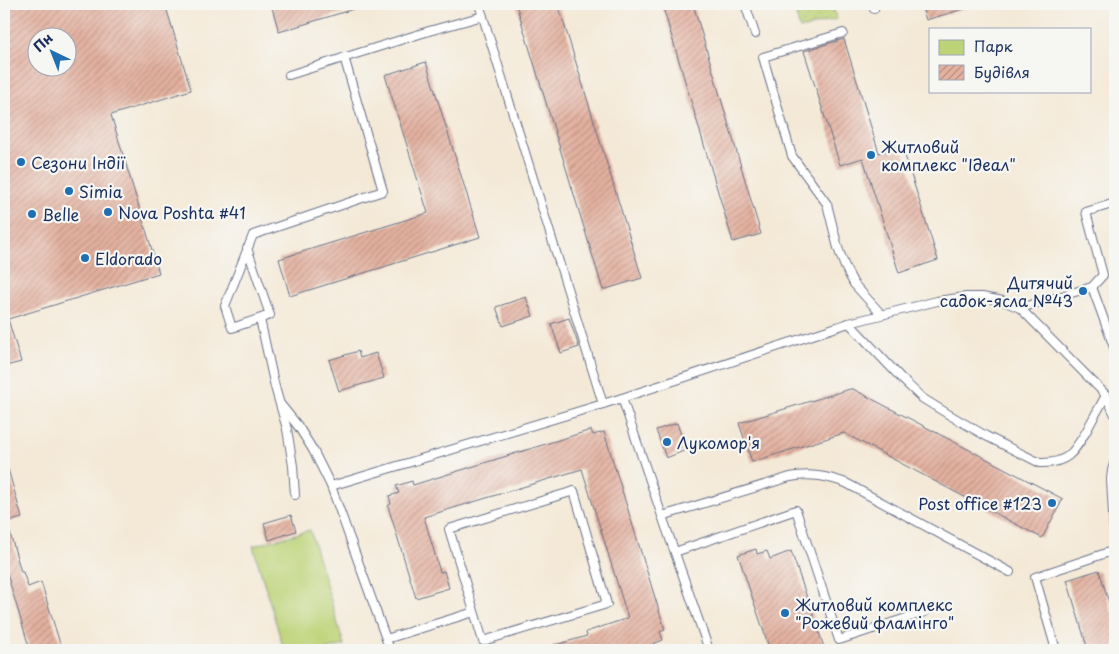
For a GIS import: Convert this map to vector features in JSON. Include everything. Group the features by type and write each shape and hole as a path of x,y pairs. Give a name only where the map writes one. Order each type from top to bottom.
{"lane":[{"path":"479,4 603,404"},
{"path":"745,4 755,34"},
{"path":"289,75 429,30 483,16"},
{"path":"843,33 763,56 792,156 827,204 838,248 854,284 882,315"},
{"path":"248,248 270,316 232,328 225,306 253,235 383,191 344,57"},
{"path":"1020,308 1092,287 1103,275 1086,212 1115,203"},
{"path":"1092,287 1115,350"},
{"path":"331,486 603,404 849,323 937,301 966,297 982,297 1003,301 1020,308 1106,396 1115,415"},
{"path":"260,319 279,403 287,429 293,466 295,495"},
{"path":"849,323 922,398 963,423 1040,463 1049,464 1061,461 1074,451 1106,396"},
{"path":"622,398 709,650"},
{"path":"279,403 298,426 313,450 331,486 390,650"},
{"path":"1056,650 1035,577 1115,549 1111,479 1115,461"},
{"path":"662,516 790,476 803,474 817,475 846,483 1010,572"},
{"path":"574,491 608,604 483,642 474,612 449,529 574,491"},
{"path":"675,552 796,510 839,640 924,612"},
{"path":"386,639 474,612"}],"green space":[{"path":"811,4 832,4 837,19 800,29 794,9"},
{"path":"310,530 344,645 325,650 284,650 253,546"}],"building":[{"name":"Simia","path":"4,4 165,4 191,90 111,115 159,273 8,319 21,362 6,366 4,359"},
{"path":"271,4 359,4 360,7 279,32"},
{"path":"516,4 558,4 642,278 603,290"},
{"path":"662,4 693,4 761,234 733,242"},
{"path":"921,4 966,4 967,8 926,20"},
{"name":"Житловий комплекс \"Ідеал\"","path":"844,39 879,153 902,146 938,260 899,273 863,158 840,165 804,51"},
{"path":"426,62 480,237 290,296 279,259 428,213 385,75"},
{"path":"526,297 533,316 503,326 496,307"},
{"path":"569,318 579,347 561,353 551,324"},
{"path":"358,351 360,358 376,353 384,378 339,391 329,360"},
{"path":"850,389 1063,499 1042,538 844,433 752,462 739,423"},
{"path":"677,423 686,450 666,458 656,430"},
{"path":"591,430 593,435 604,432 665,630 660,632 663,640 653,644 655,650 552,650 552,646 587,636 586,632 628,618 582,469 424,517 440,572 444,571 449,588 416,598 388,506 391,504 389,496 399,493 396,486 412,481 413,485"},
{"path":"4,469 8,469 22,518 4,523"},
{"path":"291,515 296,531 269,540 264,523"},
{"path":"4,526 8,526 21,572 23,572 28,587 41,582 62,650 30,650 4,564"},
{"name":"Житловий комплекс \"Рожевий фламінго\"","path":"756,549 757,554 767,551 770,559 791,551 825,650 770,650 738,555"},
{"path":"1099,570 1115,622 1115,650 1088,650 1067,580"}],"place":[{"name":"Житловий комплекс \"Ідеал\"","path":"871,155"},
{"name":"Сезони Індії","path":"21,162"},
{"name":"Simia","path":"69,191"},
{"name":"Nova Poshta #41","path":"108,212"},
{"name":"Belle","path":"32,214"},
{"name":"Eldorado","path":"85,258"},
{"name":"Дитячий садок-ясла №43","path":"1083,291"},
{"name":"Лукомор'я","path":"667,442"},
{"name":"Post office #123","path":"1052,503"},
{"name":"Житловий комплекс \"Рожевий фламінго\"","path":"785,613"}]}
